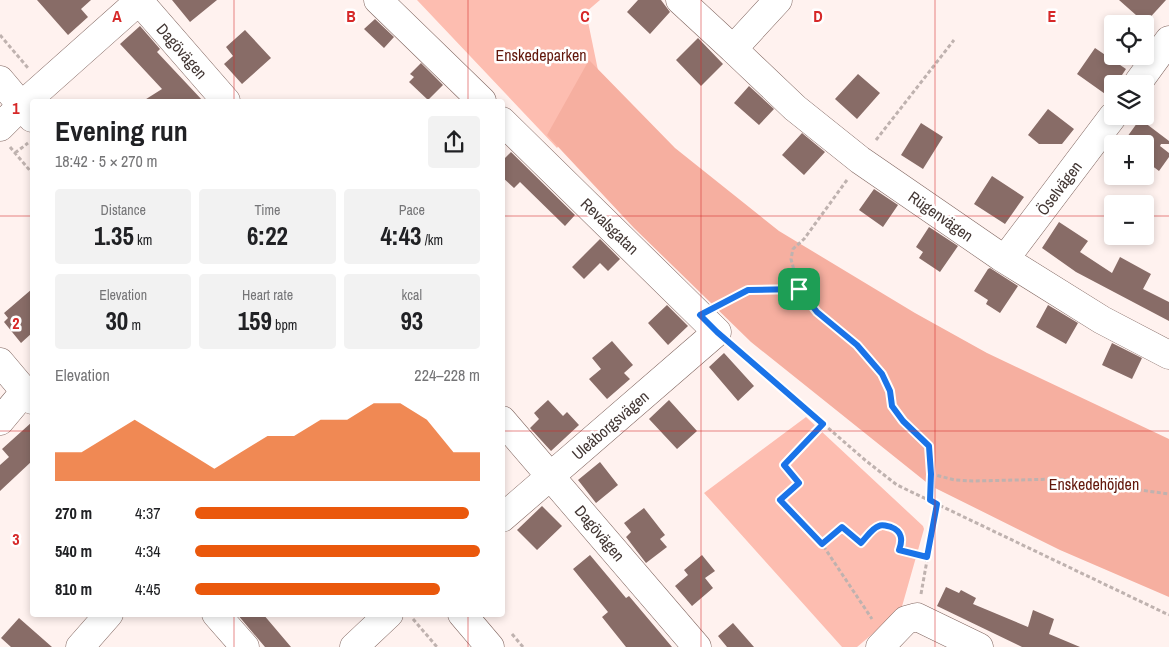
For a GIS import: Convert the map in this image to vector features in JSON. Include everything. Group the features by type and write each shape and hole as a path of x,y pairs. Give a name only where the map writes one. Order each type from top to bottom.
{"street":[{"path":"40,99 139,0"},
{"name":"Dagövägen","path":"139,0 224,99"},
{"path":"378,0 480,99"},
{"name":"Rügenvägen","path":"680,0 795,108 860,160 1004,259 1102,320 1169,355"},
{"path":"733,49 778,0"},
{"path":"1144,75 1169,40"},
{"path":"0,80 27,112 2,134"},
{"name":"Revalsgatan","path":"505,124 709,323"},
{"name":"Öselvägen","path":"1004,259 1106,125"},
{"name":"Uleåborgsvägen","path":"505,515 551,476 709,323"},
{"path":"0,362 29,395 0,420"},
{"name":"Dagövägen","path":"505,423 696,647"},
{"path":"80,647 107,617"},
{"path":"219,617 245,647"},
{"path":"354,647 386,617"},
{"path":"465,617 490,647"},
{"path":"883,644 906,620 917,617 979,647"}],"path":[{"path":"930,500 929,446 903,421 892,406 890,391 882,374 857,345 817,312 799,289 791,259 793,250 804,239 860,160 954,40"},
{"path":"2,134 30,172"},
{"path":"15,153 30,142"},
{"path":"799,289 748,290 709,323 823,424 897,485 1169,615"},
{"path":"823,424 784,465 799,483 780,500 822,544 883,644"},
{"path":"931,474 955,480 973,481 1058,479 1169,494"},
{"path":"917,617 937,504"},
{"path":"822,544 842,527 861,543 878,526 885,525 896,529 901,535 902,541 899,550 927,557"},
{"path":"412,617 437,647"}],"green space":[{"name":"Enskedeparken","path":"417,0 600,0 586,12 600,80 590,106 557,148"},
{"name":"Enskedehöjden","path":"589,60 675,148 779,231 915,313 987,353 1169,439 1169,597 1060,550 931,486 751,342 634,228 547,135"},
{"path":"806,417 924,529 901,610 857,647 842,647 704,493"}],"building":[{"path":"37,0 91,0 81,9 88,17 68,35"},
{"path":"172,0 217,0 190,22"},
{"path":"638,0 661,0 670,12 650,34 627,12"},
{"path":"1119,0 1166,0 1152,15 1136,15"},
{"path":"375,19 394,37 384,48 364,29"},
{"path":"140,26 160,49 157,52 201,99 146,99 162,89 120,44"},
{"path":"245,30 271,58 242,84 224,64 233,56 226,47"},
{"path":"698,38 723,64 701,86 676,60"},
{"path":"1095,48 1104,54 1104,65 1120,65 1126,69 1122,75 1104,75 1104,93 1077,74"},
{"path":"421,63 443,85 427,99 409,82 414,77 410,74"},
{"path":"858,74 880,93 857,119 835,99"},
{"path":"749,86 774,109 759,125 734,103"},
{"path":"1048,109 1074,129 1062,144 1039,144 1028,135"},
{"path":"921,123 943,137 923,169 901,155"},
{"path":"1136,125 1148,125 1169,141 1169,144 1161,144 1160,146 1169,153 1169,157 1159,171 1154,167 1154,135 1128,135"},
{"path":"802,133 825,152 804,175 782,155"},
{"path":"511,152 575,215 565,226 520,182 514,188 505,180 505,158"},
{"path":"992,176 1024,197 1005,224 974,204"},
{"path":"874,189 898,205 883,227 859,210"},
{"path":"1059,222 1088,241 1080,252 1112,273 1120,257 1151,274 1143,289 1169,302 1169,321 1076,272 1042,248"},
{"path":"929,227 958,246 940,272 919,258 923,252 916,247"},
{"path":"600,239 620,259 608,271 600,263 584,279 572,267"},
{"path":"990,268 1018,286 1000,313 986,304 988,300 974,291"},
{"path":"30,291 30,335 21,343 4,322 8,318 4,313"},
{"path":"667,305 688,326 668,345 648,323"},
{"path":"1048,305 1078,323 1066,344 1036,327"},
{"path":"612,341 633,365 624,373 630,379 607,399 589,379 601,369 592,358"},
{"path":"1112,343 1142,358 1132,379 1102,365"},
{"path":"724,353 754,386 738,401 709,367"},
{"path":"548,400 563,416 567,412 579,425 551,451 530,428 539,419 534,413"},
{"path":"669,400 697,431 677,449 649,419"},
{"path":"30,424 30,463 0,491 0,465 9,457 2,449"},
{"path":"600,462 618,485 596,503 578,480"},
{"path":"542,506 562,526 537,550 517,530"},
{"path":"644,508 665,535 660,539 667,547 646,563 626,537 631,532 624,523"},
{"path":"590,555 626,598 629,596 672,647 626,647 602,617 608,612 573,569"},
{"path":"702,555 715,571 705,578 713,588 692,606 675,586 688,575 684,570"},
{"path":"946,587 959,593 961,590 976,598 973,604 1028,627 1033,610 1054,619 1049,634 1080,647 1022,647 937,606"},
{"path":"240,617 266,617 291,647 265,647"},
{"path":"19,618 52,647 11,647 1,638"},
{"path":"733,623 754,647 727,647 718,636"}],"route":[{"path":"799,289 817,312 857,345 882,374 890,391 892,406 903,421 929,446 930,500 937,504 927,557 899,550 902,541 901,535 896,529 885,525 878,526 861,543 842,527 822,544 780,500 799,483 784,465 823,424 700,315 748,290 799,289"}]}
